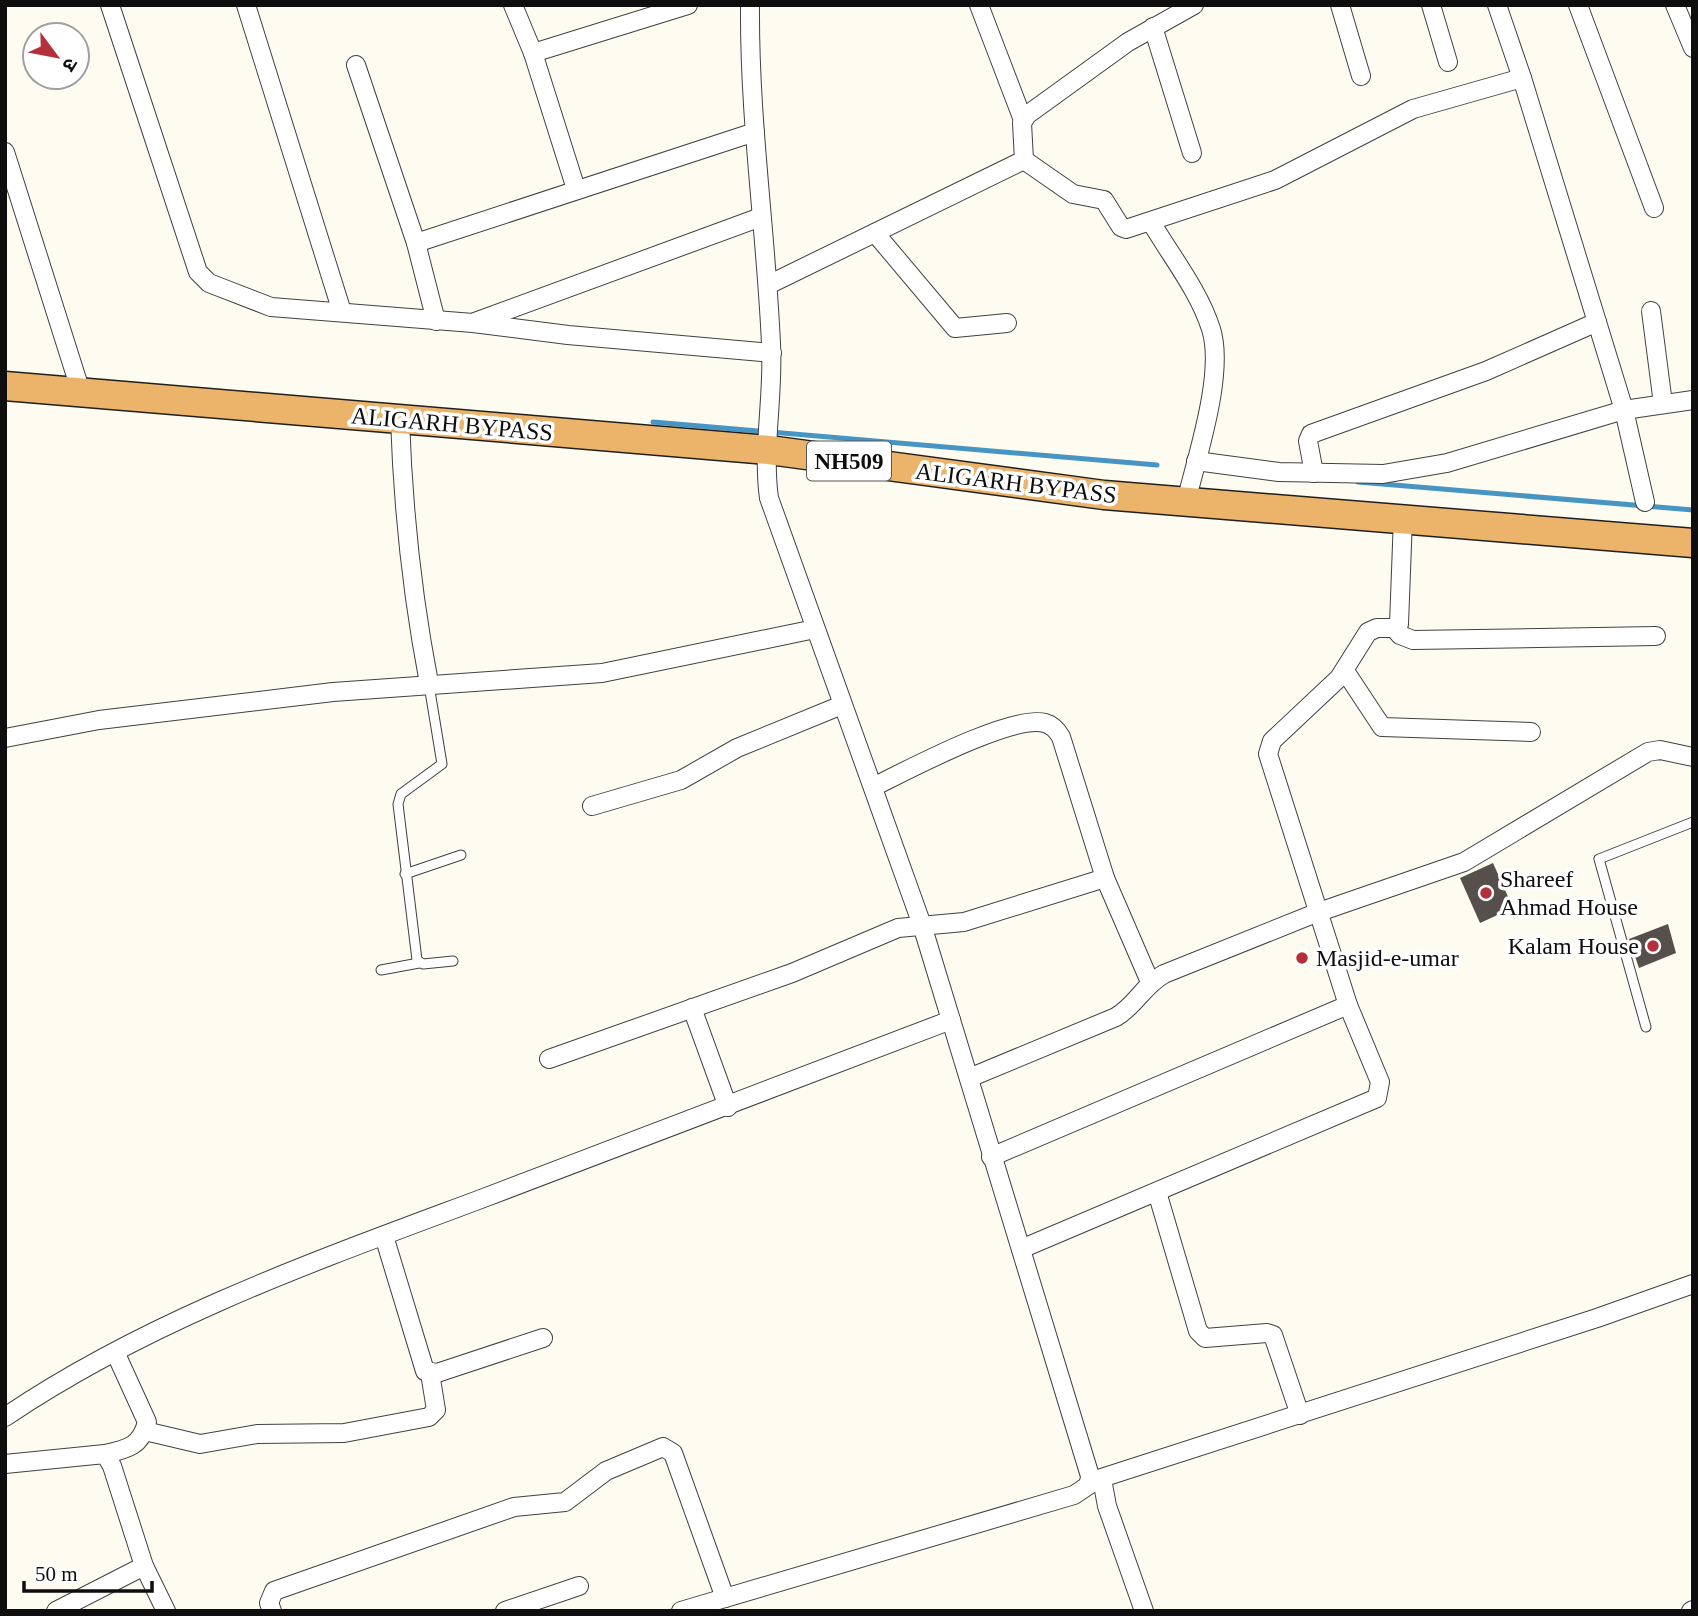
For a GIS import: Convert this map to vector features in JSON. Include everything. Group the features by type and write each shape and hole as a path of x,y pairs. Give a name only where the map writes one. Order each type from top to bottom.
{"highway":[{"name":"ALIGARH BYPASS","path":"5,386 400,419 769,445 1104,495 1693,542"}],"street":[{"path":"110,5 203,279 258,304 772,353"},
{"path":"246,5 342,312"},
{"path":"513,5 533,53 576,189"},
{"path":"533,53 687,5"},
{"path":"750,5 749,64 772,353 771,421 766,477 769,498 922,925 991,1157 1096,1481 1144,1611"},
{"path":"979,5 1023,120 1024,160"},
{"path":"1023,120 1153,27 1194,5"},
{"path":"1340,5 1361,76"},
{"path":"1431,5 1448,62"},
{"path":"1497,5 1624,410 1645,502"},
{"path":"1578,5 1654,208"},
{"path":"1675,5 1693,48"},
{"path":"1153,27 1192,153"},
{"path":"356,65 416,243 436,321"},
{"path":"1024,160 1073,194 1104,200 1123,229 1275,180 1413,109 1522,78"},
{"path":"416,243 755,132"},
{"path":"5,152 81,392"},
{"path":"768,285 1024,160"},
{"path":"473,323 761,217"},
{"path":"1150,222 1198,299 1215,347 1215,373 1186,502"},
{"path":"875,233 955,328 1007,323"},
{"path":"1651,311 1663,404"},
{"path":"1314,473 1308,441 1311,434 1486,371 1597,322"},
{"path":"1195,461 1259,470 1375,475 1447,463 1624,410 1693,400"},
{"path":"400,419 402,502 411,583 429,683"},
{"path":"1021,1249 1377,1098 1380,1082 1348,1005 1268,754 1272,741 1345,671 1371,628 1394,628 1399,624 1404,518"},
{"path":"1394,628 1400,635 1413,640 1656,636"},
{"path":"5,738 99,720 429,683 501,681 602,673 815,629"},
{"path":"1345,671 1382,727 1467,733 1531,732"},
{"path":"592,806 681,780 737,748 842,705"},
{"path":"873,787 978,738 1008,727 1048,723 1061,737 1105,877 1150,982"},
{"path":"969,1078 1116,1017 1127,1011 1150,982 1317,913 1464,862 1654,749 1693,757"},
{"path":"549,1059 792,973 898,928 945,926 987,916 1105,877"},
{"path":"991,1157 1348,1005"},
{"path":"692,1008 728,1107"},
{"path":"5,1417 40,1393 211,1305 384,1236 951,1020"},
{"path":"1157,1192 1201,1336 1273,1335 1300,1415"},
{"path":"145,1431 200,1444 257,1434 344,1433 432,1416 436,1410 430,1373 423,1368 384,1236"},
{"path":"681,1611 1074,1495 1096,1481 1597,1318 1693,1284"},
{"path":"430,1373 542,1338"},
{"path":"5,1464 105,1454 131,1448 141,1441 145,1431 145,1413 116,1353"},
{"path":"272,1611 269,1597 274,1591 514,1507 565,1502 606,1471 663,1447 673,1453 725,1598"},
{"path":"105,1454 112,1466 144,1566 166,1611"},
{"path":"56,1611 144,1566"},
{"path":"505,1611 579,1586"}],"lane":[{"path":"419,963 405,874 398,799 438,768 443,760 429,683"},
{"path":"1646,1027 1599,859 1693,822"},
{"path":"405,874 461,855"},
{"path":"381,970 419,963 453,961"}],"building":[{"name":"Shareef Ahmad House","path":"1493,863 1513,908 1480,923 1460,878"},
{"name":"Kalam House","path":"1668,924 1676,953 1639,968 1629,939"}],"waterway":[{"path":"653,422 1157,465"},
{"path":"1358,482 1693,510"}],"place":[{"name":"Shareef Ahmad House","path":"1486,893"},
{"name":"Kalam House","path":"1653,946"},
{"name":"Masjid-e-umar","path":"1302,958"}]}
